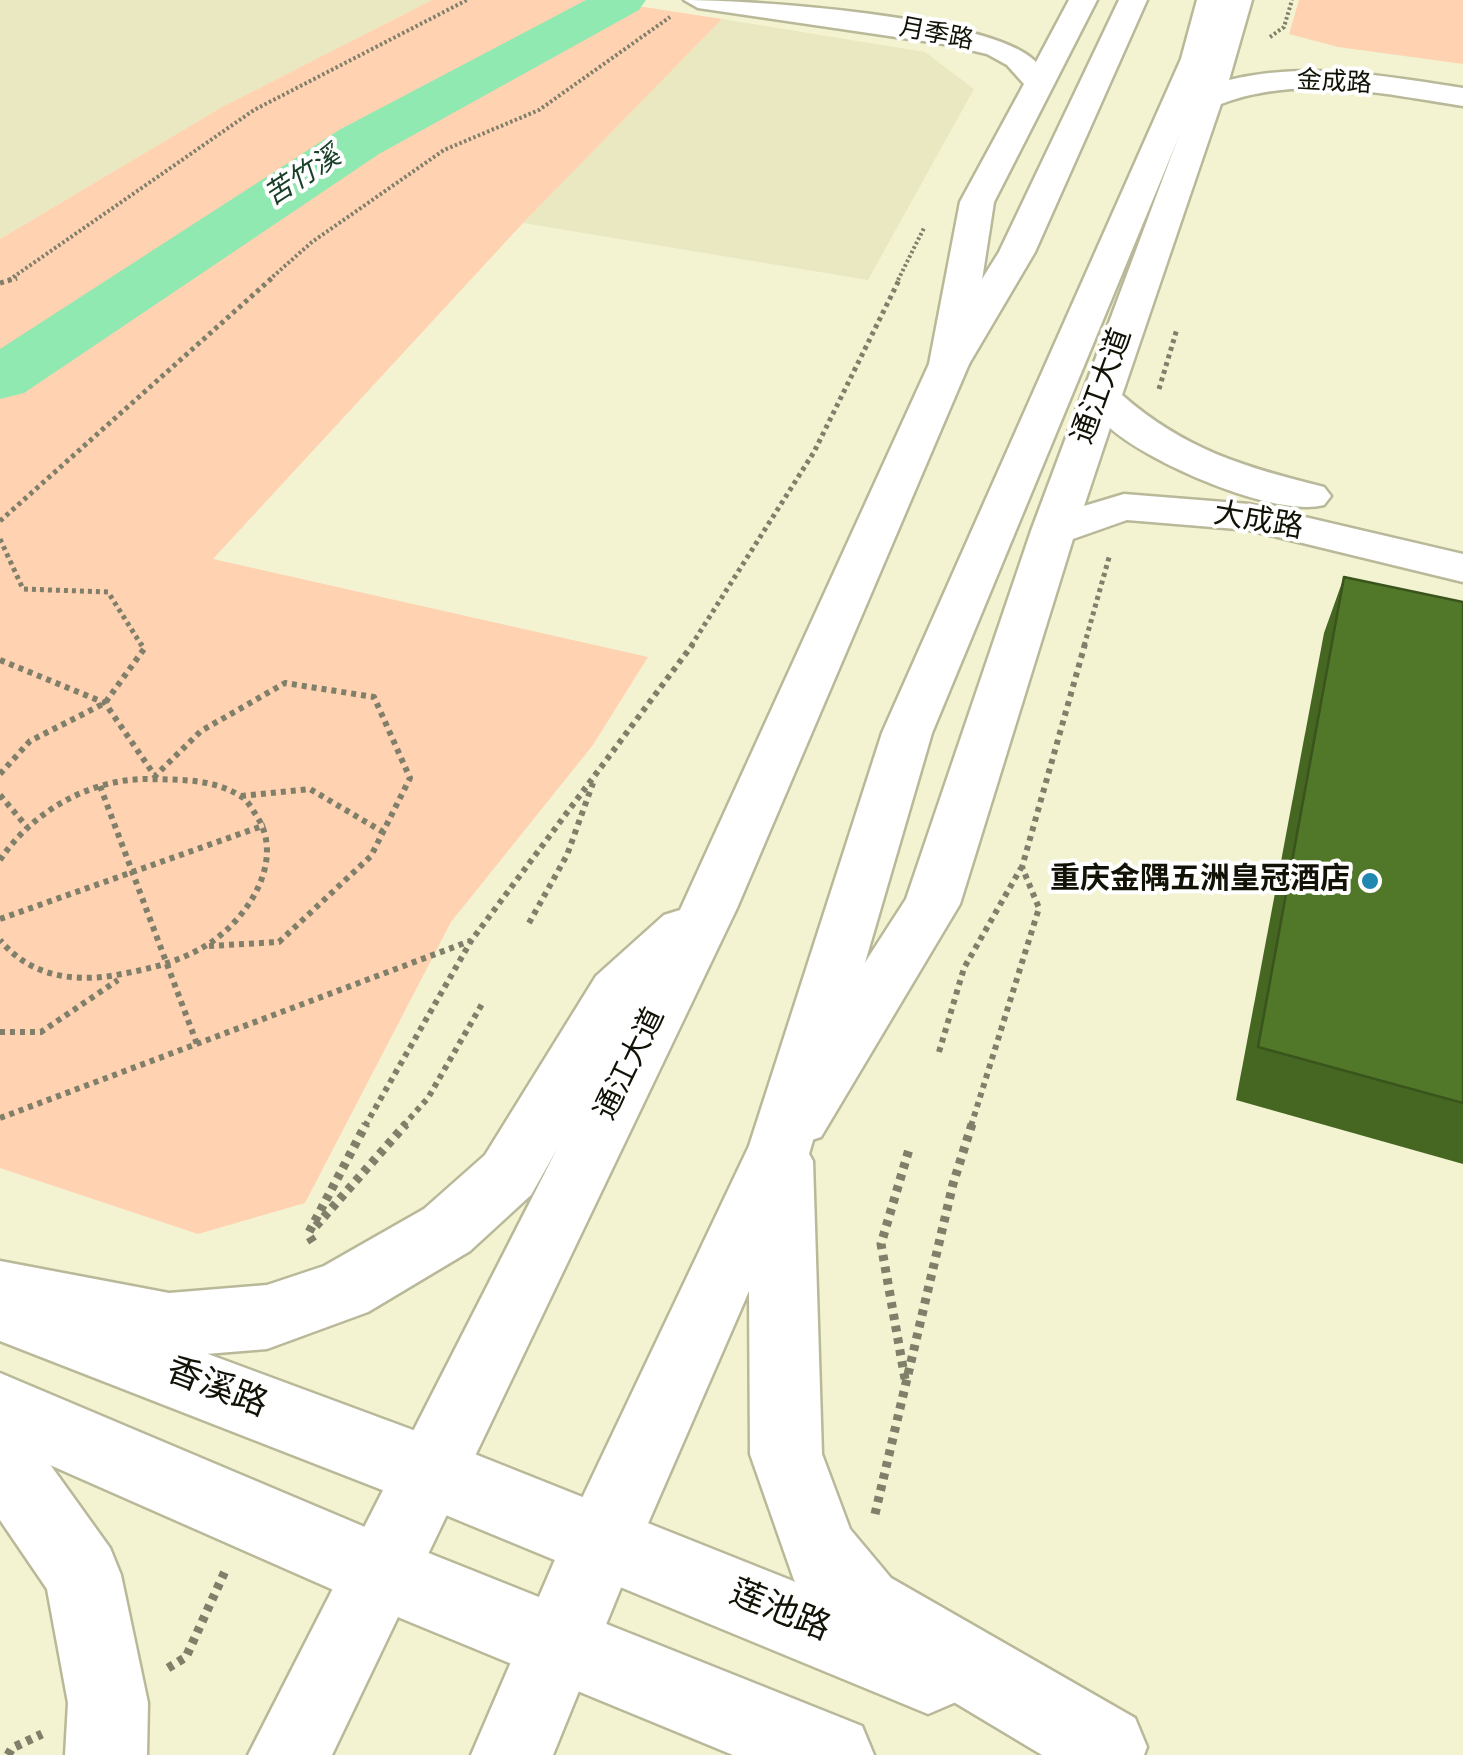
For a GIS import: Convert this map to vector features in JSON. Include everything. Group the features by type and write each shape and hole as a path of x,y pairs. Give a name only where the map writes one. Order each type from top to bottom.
{"main road":[{"name":"通江大道","path":"290,1755 708,908 949,364 1017,252 1133,0"},
{"name":"月季路","path":"690,5 772,3 948,24 1016,24"},
{"name":"月季路","path":"772,3 996,48 1017,59 1042,85"},
{"name":"通江大道","path":"949,364 977,202 1042,85 1069,9"},
{"name":"通江大道","path":"512,1755 602,1540 781,1146 932,904 1053,530 1237,15"},
{"name":"通江大道","path":"781,1146 906,733 1196,60 1237,15"},
{"name":"金成路","path":"1296,50 1463,78"},
{"name":"金成路","path":"1208,98 1254,83 1290,81 1377,85 1463,97"},
{"name":"大成路","path":"1100,398 1144,436 1242,480 1463,530"},
{"name":"大成路","path":"1053,530 1124,507 1249,517 1463,568"},
{"path":"0,1292 169,1324 267,1316 344,1290 447,1230 508,1175 616,992 708,908"},
{"path":"781,1146 786,1454 820,1554 864,1606 1116,1751"},
{"name":"香溪路","path":"0,1309 432,1473"},
{"path":"0,1408 557,1645 833,1755"},
{"path":"0,1456 84,1575 107,1729"},
{"name":"莲池路","path":"432,1473 1116,1751"}],"path":[{"path":"0,283 16,278 254,110 466,0"},
{"path":"1237,15 1284,27 1292,0"},
{"path":"0,522 312,242 444,150 539,110 690,5"},
{"path":"308,1234 383,1091 471,940 676,670 814,452 926,225"},
{"path":"1144,436 1183,312"},
{"path":"938,1052 964,968 1022,867 1124,507"},
{"path":"0,539 23,589 108,592 144,649 105,703 30,741 0,774"},
{"path":"0,660 105,703 155,776"},
{"path":"155,776 201,731 285,683 374,697 410,778 371,856 279,942 210,946"},
{"path":"0,860 27,827 60,803 100,786 155,776 215,784 239,796 264,825 272,854 264,886 243,918 210,946 167,966 120,978 74,979 35,969 6,949 0,940"},
{"path":"528,923 567,855 595,777"},
{"path":"100,786 196,1044"},
{"path":"239,796 310,789 383,832"},
{"path":"0,794 27,827"},
{"path":"0,918 264,825"},
{"path":"820,1554 875,1517 953,1184 1039,908 1022,867"},
{"path":"0,1118 471,940"},
{"path":"0,1032 41,1032 120,978"},
{"path":"308,1234 428,1098 482,1004"},
{"path":"906,1385 881,1244 910,1146"},
{"path":"308,1234 344,1290"},
{"path":"8,1755 12,1748 107,1729 186,1657 251,1514"}],"shaded area":[{"path":"0,0 432,0 222,107 0,239"},
{"path":"432,0 598,0 722,19 523,223 213,559 648,657 593,745 451,922 305,1203 198,1234 0,1168 0,239 222,107"},
{"path":"1299,0 1463,0 1463,64 1338,47 1289,34"},
{"path":"722,19 925,52 974,89 868,280 523,223"}],"building":[{"name":"重庆金隅五洲皇冠酒店","path":"1344,577 1463,602 1463,1103 1258,1047"}],"waterway":[{"name":"苦竹溪","path":"0,379 359,142 622,0"}],"place":[{"name":"重庆金隅五洲皇冠酒店","path":"1370,881"}]}
